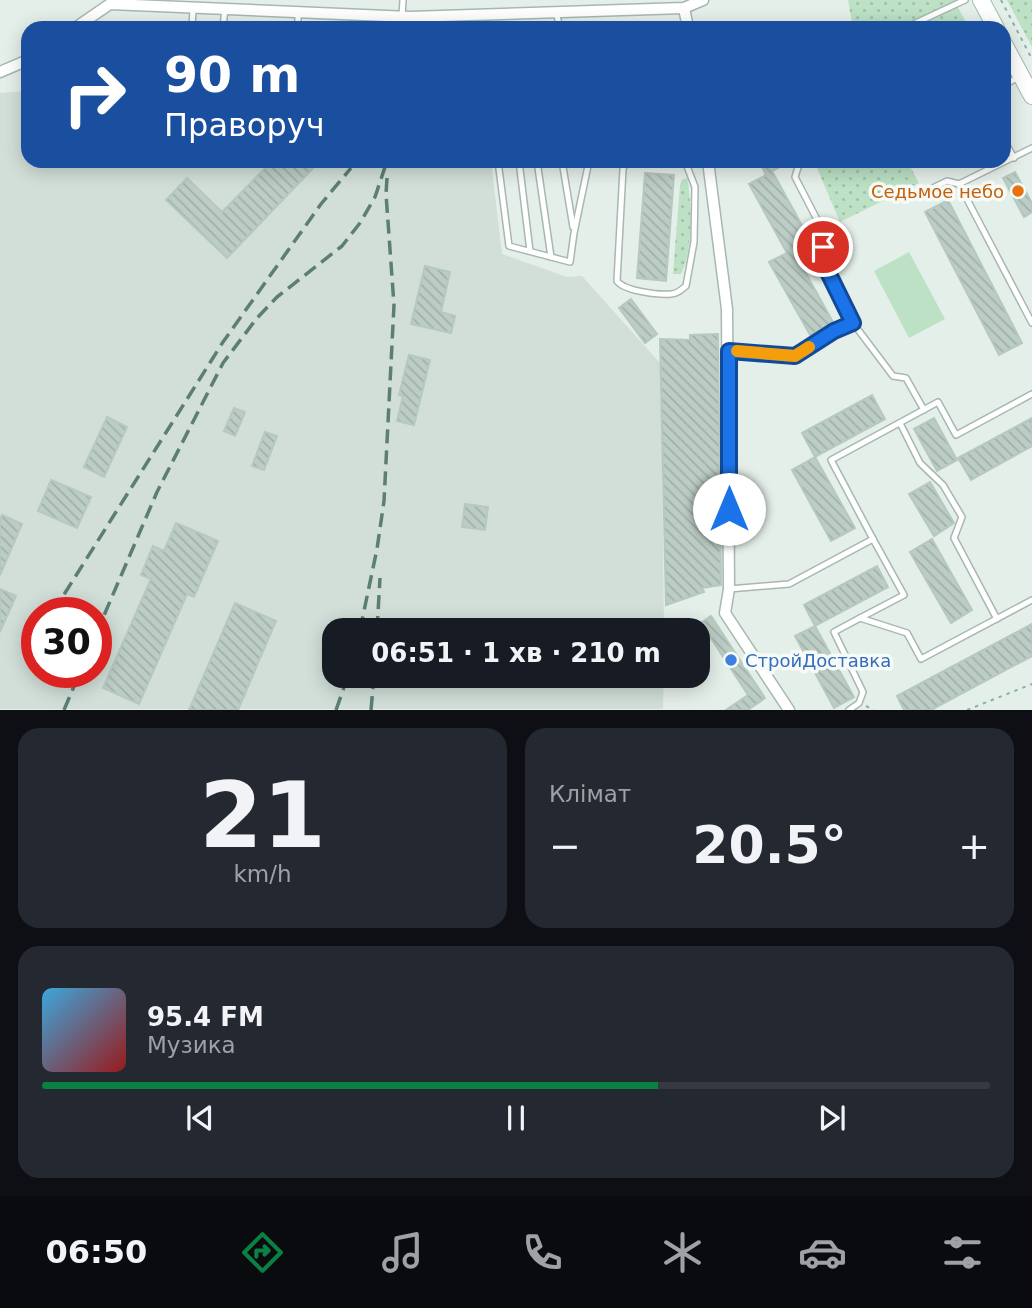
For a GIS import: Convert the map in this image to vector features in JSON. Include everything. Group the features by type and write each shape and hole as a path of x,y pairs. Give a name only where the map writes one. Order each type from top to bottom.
{"main road":[{"path":"981,0 992,21"},
{"path":"1011,57 1032,96"}],"street":[{"path":"85,21 111,2 402,17 556,12 613,5 684,8 703,0"},
{"path":"684,8 687,21"},
{"path":"0,72 21,63"},
{"path":"709,168 727,309 729,351 729,589 725,613 789,709"}],"lane":[{"path":"402,17 403,0"},
{"path":"920,21 965,0"},
{"path":"192,21 193,6"},
{"path":"224,21 225,8"},
{"path":"298,10 298,21"},
{"path":"556,12 558,21"},
{"path":"1011,81 1021,76"},
{"path":"1011,159 1032,148"},
{"path":"1011,153 1014,158"},
{"path":"499,168 509,246 570,262 573,233 587,168"},
{"path":"520,168 530,251"},
{"path":"538,168 551,257"},
{"path":"563,168 573,233"},
{"path":"624,168 617,281 627,289 674,294 686,286 694,242 695,187 688,168"},
{"path":"798,168 795,177 824,233 823,262 853,323 893,376 906,378 924,410"},
{"path":"918,195 947,181 959,184 993,168"},
{"path":"959,184 1032,323"},
{"path":"1025,310 1032,306"},
{"path":"729,351 795,356 834,331 853,323"},
{"path":"849,709 859,703 863,692 834,632 904,594 831,460 938,402 956,435 1032,394"},
{"path":"900,423 920,463 943,485 962,517 954,538 997,619"},
{"path":"729,589 789,584 873,539"},
{"path":"860,618 907,633 921,659 1032,600"}],"path":[{"path":"1001,0 1032,59"},
{"path":"967,709 1032,684"}],"shaded area":[{"path":"21,92 21,168 492,168 502,254 567,277 582,276 661,364 664,618 322,618 322,688 664,688 663,709 0,709 0,93"}],"green space":[{"path":"848,0 954,0 965,21 852,21"},
{"path":"1007,0 1032,0 1032,47"},
{"path":"817,168 911,168 919,183 840,222"},
{"path":"687,178 690,201 688,253 681,274 673,274 680,185 682,180"},
{"path":"909,252 945,319 909,338 874,271"}],"building":[{"path":"265,168 313,168 227,258 166,200 187,178 222,212"},
{"path":"762,168 778,168 772,171 810,240 793,250 833,322 810,335 769,262 787,253 749,184 766,175"},
{"name":"Седьмое небо","path":"1015,172 1032,203 1032,212 1024,217 1003,178"},
{"path":"645,173 674,175 666,281 637,278"},
{"path":"948,200 1022,343 999,355 925,212"},
{"path":"425,266 450,272 441,312 455,316 451,333 411,324"},
{"path":"631,299 657,334 645,343 619,308"},
{"path":"718,334 721,585 702,588 704,592 666,605 660,339 690,340 690,335"},
{"path":"409,355 430,360 414,425 397,421 403,396 399,395"},
{"path":"872,395 885,419 815,457 802,433"},
{"path":"234,408 245,412 235,436 224,431"},
{"path":"107,417 127,427 104,477 84,467"},
{"path":"934,418 957,460 937,471 914,429"},
{"path":"1032,418 1032,446 971,480 958,458"},
{"path":"265,432 277,436 264,470 252,466"},
{"path":"815,457 855,528 831,541 792,470"},
{"path":"51,480 91,497 77,528 38,511"},
{"path":"930,482 954,523 934,536 909,494"},
{"path":"465,504 488,507 485,530 462,527"},
{"path":"2,515 22,524 0,575 0,520"},
{"path":"176,523 218,541 194,597 187,594 139,704 103,688 112,688 112,668 151,579 141,575 153,546 164,551"},
{"path":"932,539 972,610 951,623 910,552"},
{"path":"877,566 888,587 815,626 804,605"},
{"path":"0,589 16,596 0,632"},
{"path":"235,603 276,621 238,710 189,710"},
{"path":"711,616 765,698 748,710 726,710 748,695 710,637 708,618"},
{"path":"1032,624 1032,656 931,710 904,710 897,696"},
{"path":"815,626 854,697 834,708 795,636"}],"railway":[{"path":"62,597 223,342 321,204 351,168"},
{"path":"112,597 157,492 223,363 257,318 277,297 342,246 375,197 385,168"},
{"path":"363,618 384,501 394,305 387,178"},
{"path":"378,618 380,578"},
{"path":"64,710 73,688"},
{"path":"336,710 344,688"},
{"path":"371,710 373,688"}],"slow traffic":[{"path":"737,351 795,356 809,347"}],"place":[{"name":"Седьмое небо","path":"1018,191"},
{"name":"СтройДоставка","path":"731,660"}],"route":[{"path":"729,509 729,351 795,356 834,331 853,323 823,262 823,247"}]}
